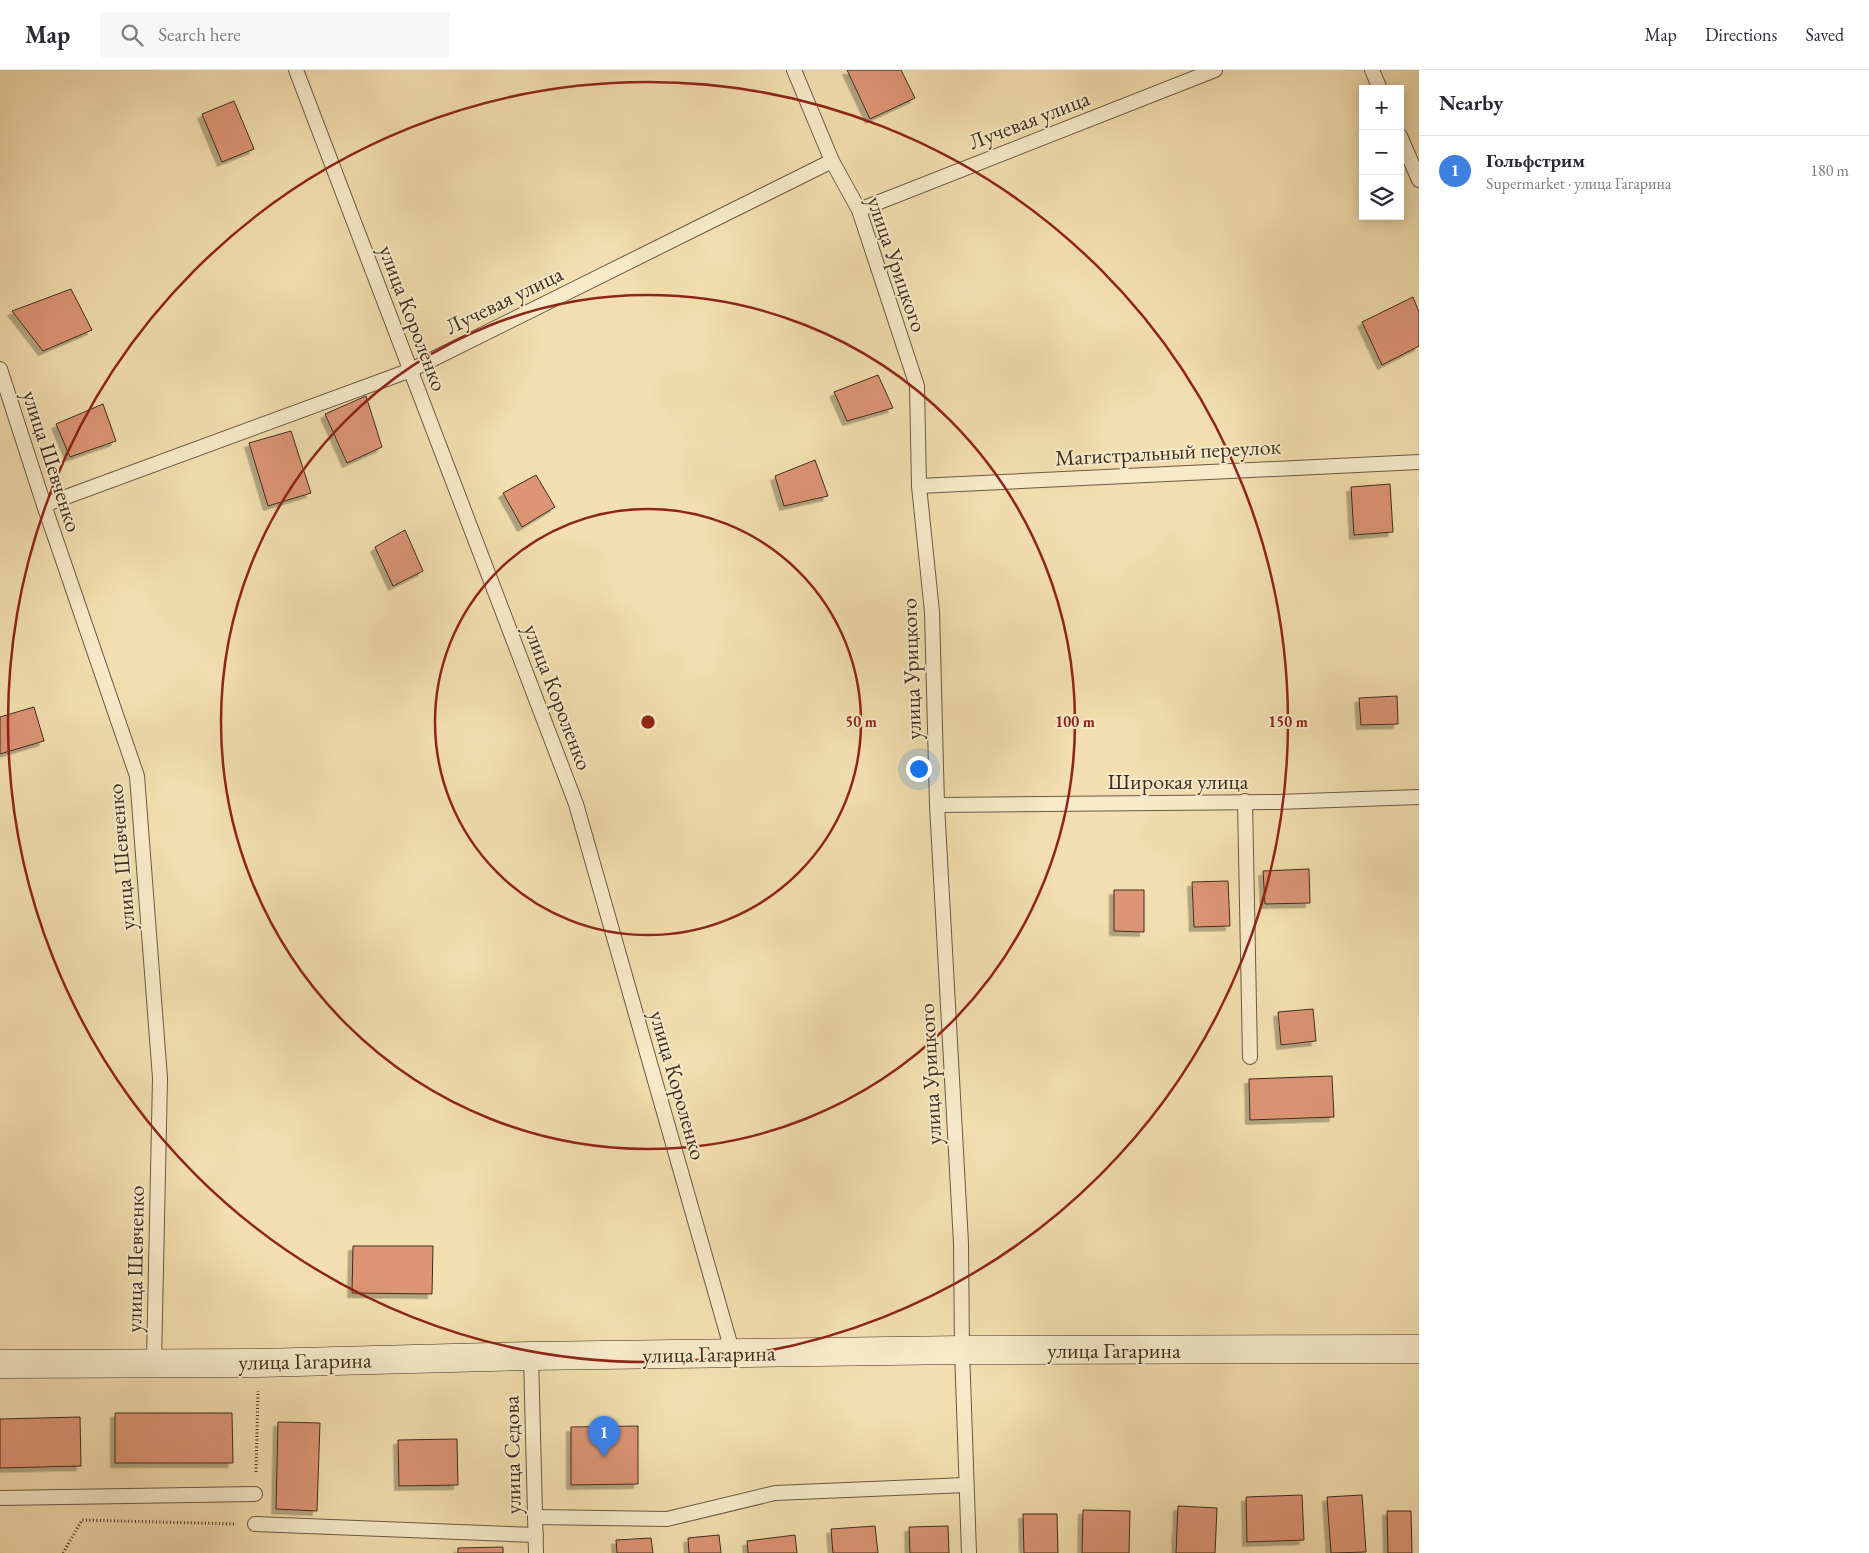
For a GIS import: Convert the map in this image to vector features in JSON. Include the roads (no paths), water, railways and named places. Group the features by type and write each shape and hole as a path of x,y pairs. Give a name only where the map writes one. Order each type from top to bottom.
{"main road":[{"name":"улица Гагарина","path":"0,1364 259,1363 531,1356 962,1350 1419,1348"}],"lane":[{"name":"улица Короленко","path":"296,70 576,804 733,1354"},
{"name":"улица Урицкого","path":"794,70 832,162 859,210 917,386 919,486 932,612 937,804 960,1242 969,1553"},
{"name":"Лучевая улица","path":"859,210 1215,70"},
{"path":"1372,70 1378,85"},
{"path":"1404,145 1419,180"},
{"name":"Лучевая улица","path":"44,505 410,370 832,162"},
{"name":"улица Шевченко","path":"0,369 44,505 137,776 160,1078 154,1362"},
{"name":"Магистральный переулок","path":"919,486 1419,462"},
{"name":"Широкая улица","path":"937,804 1245,802 1419,797"},
{"path":"1245,802 1250,1056"},
{"name":"улица Седова","path":"531,1356 536,1553"},
{"path":"535,1517 668,1520 775,1493 966,1485"},
{"path":"0,1498 255,1494"},
{"path":"254,1524 536,1536"}],"place":[{"name":"Гольфстрим","path":"604,1457"}]}
